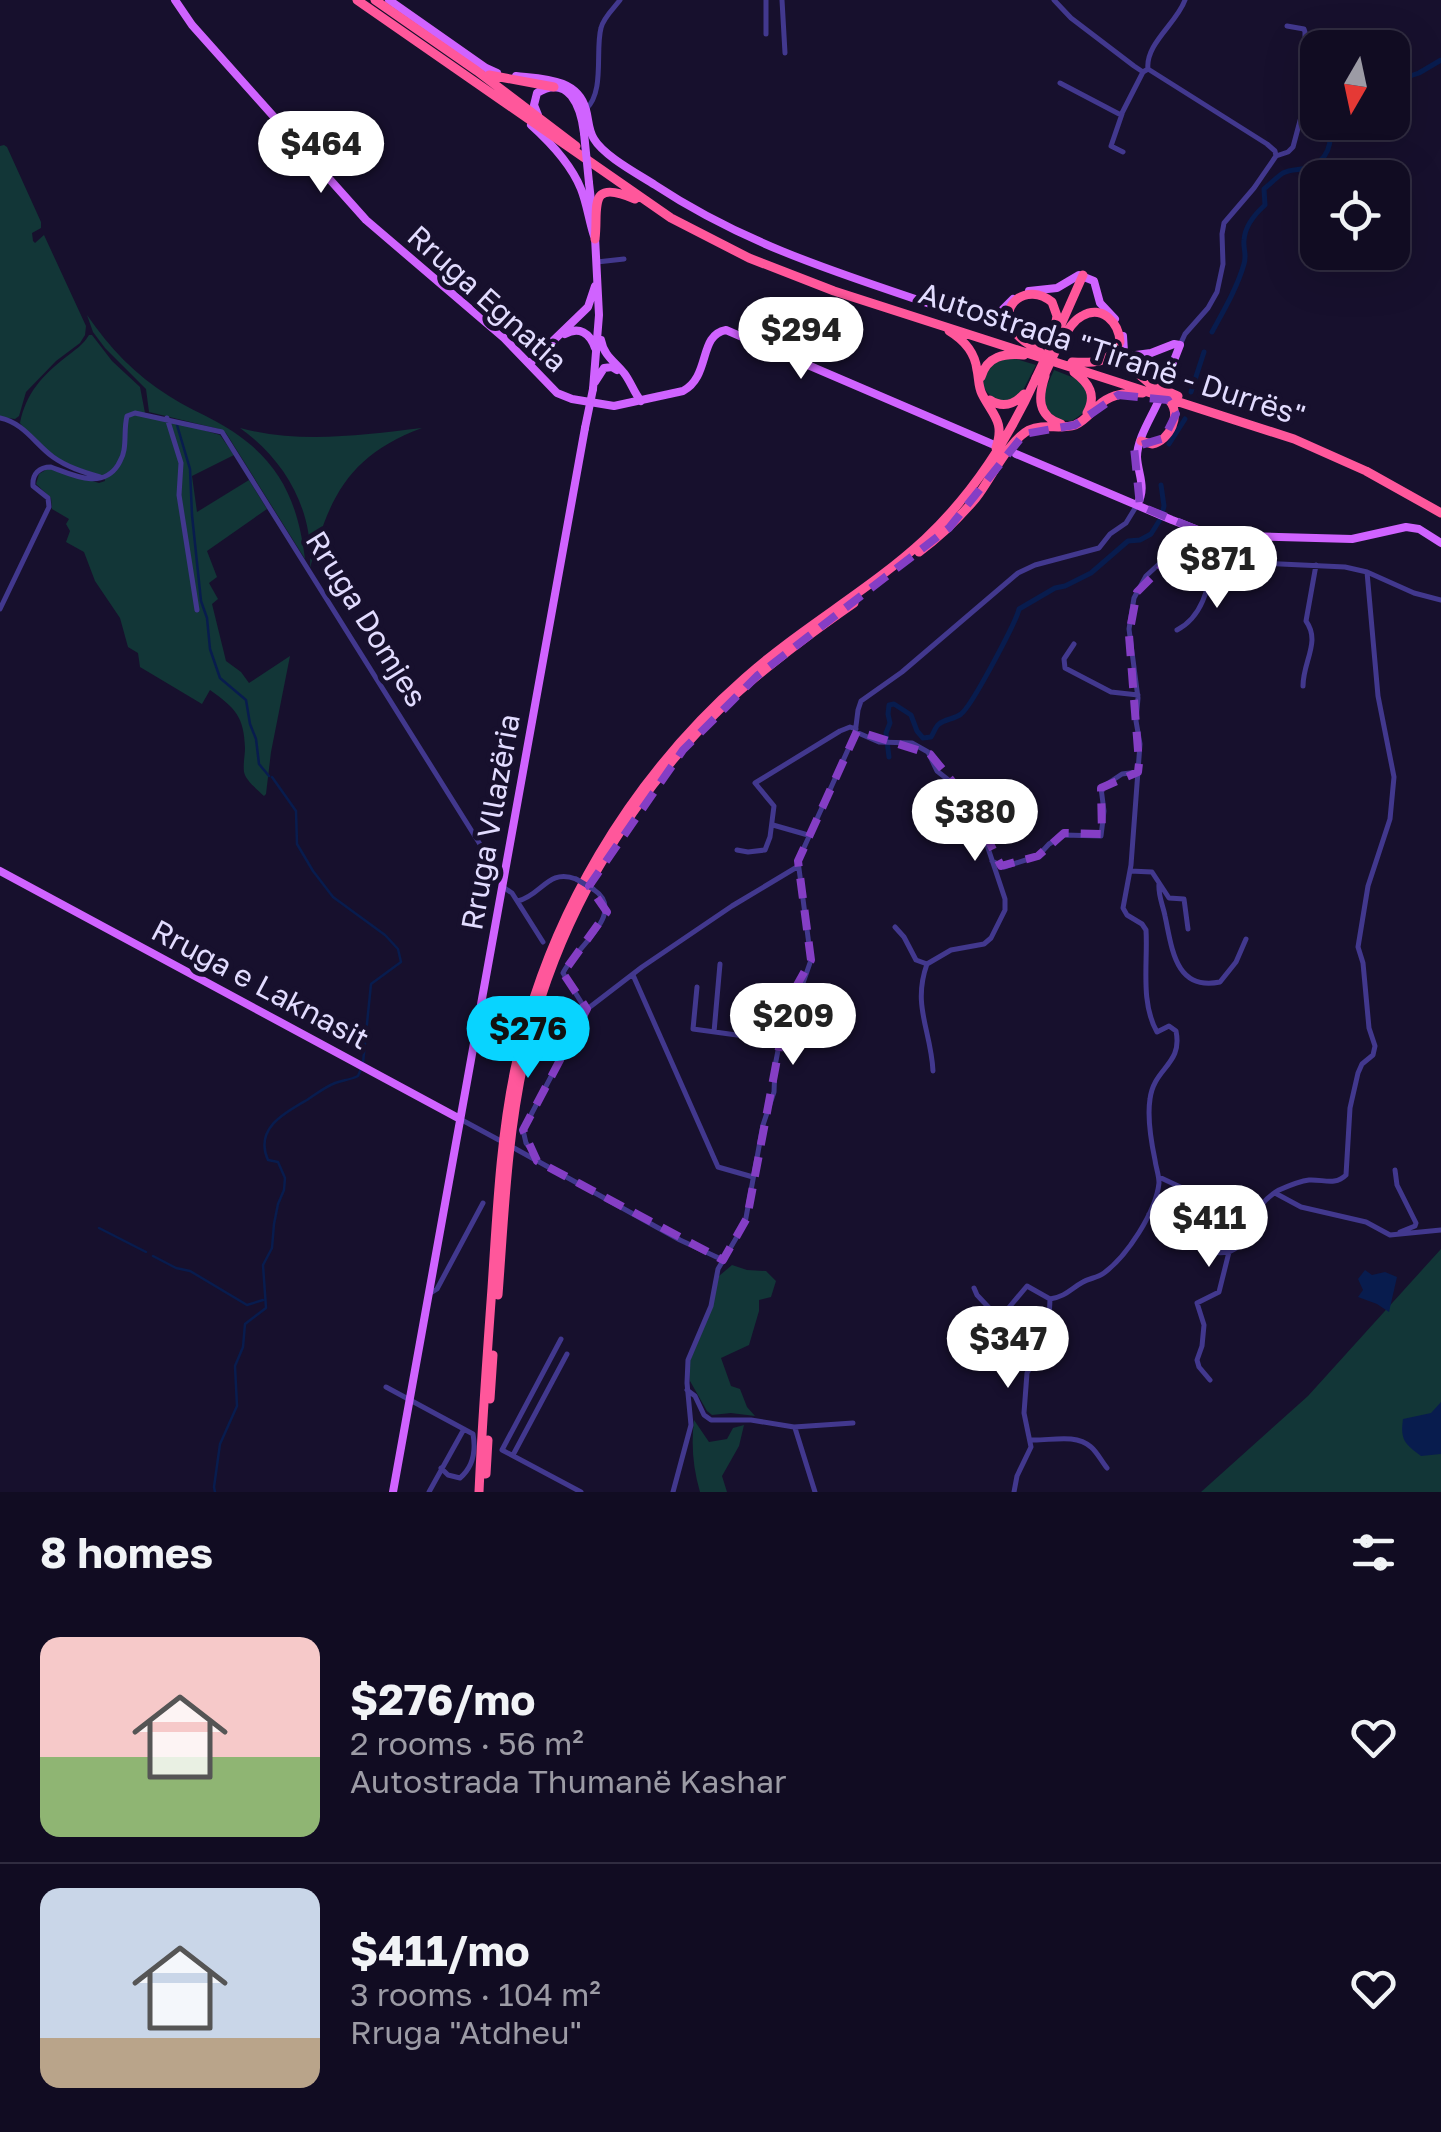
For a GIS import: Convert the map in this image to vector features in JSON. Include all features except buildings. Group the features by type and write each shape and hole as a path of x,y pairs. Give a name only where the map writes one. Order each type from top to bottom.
{"highway":[{"name":"Autostrada \"Tiranë - Durrës\"","path":"358,0 648,203 712,240 783,272 1318,449 1440,507"},
{"name":"Autostrada \"Tiranë - Durrës\"","path":"375,0 654,200 750,254 1050,360 1326,446 1382,472 1440,507"},
{"path":"477,70 554,87"},
{"path":"595,239 595,206 604,194 617,192 648,203"},
{"path":"482,1492 504,1142 520,1050 546,964 574,902 630,806 678,742 745,678 903,558 961,505 998,451 1050,360 1086,276"},
{"path":"1039,379 1040,404 1046,416 1066,424 1084,417 1092,404 1090,387 1078,374 1050,360 1010,326 1010,312 1016,300 1030,293 1049,299 1057,316 1057,340"},
{"path":"900,312 950,332 964,342 975,359 981,393 997,417 1000,432 996,446 961,505"},
{"path":"1039,379 1022,397 1004,405 988,398 980,383 983,369 995,358 1009,354 1095,362 1108,358 1118,347 1118,329 1105,315 1088,313 1057,340"},
{"path":"1134,370 1152,384 1185,399"},
{"path":"482,1492 514,1114 534,1020 567,930 623,828 706,723 791,648 919,552 1028,431 1042,426 1074,425 1118,395 1160,394 1175,407 1174,421 1160,442 1142,441"}],"main road":[{"name":"Rruga Egnatia","path":"176,0 192,25 366,220 488,323 558,393 606,406 620,406 635,397"},
{"path":"389,0 490,73 564,84 576,91 597,143 698,212 764,245 860,282 980,320 997,315 1020,293 1057,288 1076,276 1086,276 1094,281 1100,303 1120,326 1124,352 1134,370"},
{"path":"538,115 534,106 536,94 542,89 554,87 576,100 582,114 595,239"},
{"path":"521,114 554,147 573,174 595,239"},
{"name":"Rruga Vllazëria","path":"392,1492 593,388 599,328 595,239"},
{"path":"540,375 539,357 588,307 595,290 597,262"},
{"path":"599,328 605,354 622,372 635,397"},
{"path":"530,365 574,330 590,336 596,358"},
{"path":"635,397 676,394 692,387 712,337 726,330 992,444"},
{"path":"1134,370 1134,361 1185,334"},
{"path":"1137,505 1143,488 1137,456 1179,350 1165,347"},
{"path":"1124,352 1128,356 1146,354"},
{"path":"521,356 539,357"},
{"path":"593,388 602,369 612,367 635,397"},
{"path":"1016,454 1216,536 1359,538 1409,527 1441,543"},
{"name":"Rruga e Laknasit","path":"0,871 460,1119"}],"street":[{"path":"586,108 592,103 601,24 620,0"},
{"path":"766,0 766,34"},
{"path":"782,0 785,53"},
{"path":"1054,0 1071,18 1145,70 1270,146 1276,156"},
{"path":"1122,152 1111,146 1122,114 1150,52 1185,0"},
{"path":"1179,350 1185,334 1217,292 1223,264 1224,223 1276,156 1293,148 1305,102 1305,32 1287,26"},
{"path":"1060,83 1122,114"},
{"path":"597,262 624,259"},
{"path":"0,609 49,507 48,498 32,483 36,472 47,467 94,480 114,471 124,452 127,416 135,412 167,418 181,463 180,495 197,610"},
{"path":"0,418 17,423 62,464 102,478"},
{"name":"Rruga Domjes","path":"167,418 217,430 226,436 498,873 505,875"},
{"path":"673,1492 691,1426 688,1360 711,1306 714,1279 744,1226 763,1125 774,1092 788,1001 804,983 811,960 797,867 799,855 856,731 861,702 902,672 1018,572 1100,548 1110,534 1126,523 1137,505"},
{"path":"1258,562 1259,537"},
{"path":"1050,1300 1101,1276 1150,1214 1159,1177 1149,1103 1158,1076 1176,1054 1176,1031 1169,1026 1154,1030 1147,994 1146,930 1123,908 1130,871 1140,744 1129,635 1137,592 1150,570 1175,559 1316,565 1367,572 1414,594 1441,600"},
{"path":"1177,630 1186,626 1205,598 1212,562"},
{"path":"1303,686 1313,636 1306,621 1316,565"},
{"path":"1150,1214 1201,1249 1229,1252 1243,1241 1258,1208 1276,1193 1306,1181 1338,1182 1346,1175 1350,1108 1360,1068 1373,1055 1375,1046 1358,947 1368,886 1390,819 1394,777 1378,696 1367,572"},
{"path":"1074,644 1064,659 1065,668 1111,692 1138,695"},
{"path":"738,850 765,850 770,837 772,802 755,784 840,731 850,727 879,742 912,743 928,752 938,772 970,803 978,818 1006,904 984,944 951,950 926,964 920,992 934,1070"},
{"path":"992,861 1004,867 1034,858 1064,835 1101,836 1101,788 1122,774 1138,772"},
{"path":"772,825 809,835"},
{"path":"537,1161 523,1130 586,1010 728,908 797,867"},
{"path":"1130,871 1152,872 1169,898 1184,898 1188,929"},
{"path":"518,901 529,898 556,876 565,875 594,888 604,898 605,917 563,973 586,1010"},
{"path":"1159,884 1158,896 1170,947 1182,972 1193,980 1205,984 1220,982 1239,957 1246,938"},
{"path":"502,888 518,901 543,942"},
{"path":"895,927 916,960 926,964"},
{"path":"714,1032 720,964"},
{"path":"632,975 718,1167 754,1177"},
{"path":"697,987 693,1029 780,1041"},
{"name":"Rruga e Laknasit","path":"460,1119 499,1140"},
{"path":"514,1148 723,1260"},
{"path":"1395,1170 1397,1185 1416,1223 1398,1235"},
{"path":"1159,1177 1208,1200"},
{"path":"1276,1193 1301,1206 1374,1225 1386,1234 1441,1230"},
{"path":"428,1294 437,1288 483,1203"},
{"path":"1210,1380 1197,1360 1204,1325 1197,1303 1220,1292 1229,1252"},
{"path":"974,1288 994,1312 1006,1312 1028,1286 1050,1300"},
{"path":"1014,1492 1017,1476 1030,1452 1024,1413 1028,1372 1048,1341 1050,1300"},
{"path":"561,1339 502,1450 581,1492"},
{"path":"513,1455 568,1354"},
{"path":"386,1387 474,1436 470,1464 460,1478 441,1468"},
{"path":"687,1390 696,1396 704,1415 711,1420 751,1420 794,1428 853,1423"},
{"path":"428,1492 464,1428"},
{"path":"794,1428 815,1492"},
{"path":"1031,1440 1067,1438 1085,1444 1107,1468"}],"highlighted area":[{"path":"1118,395 1168,400 1176,414 1164,438 1134,447 1140,506 1205,533 1259,537 1257,562 1170,559 1137,592 1129,635 1138,772 1101,788 1102,834 1064,833 1038,856 1001,866 970,803 930,754 857,731 798,861 811,960 788,1001 747,1218 723,1260 537,1161 523,1130 587,1009 563,973 607,912 589,886 683,750 757,676 949,528 1024,434 1075,425"}],"green space":[{"path":"4,145 41,222 41,228 32,233 33,241 44,235 86,326 80,343 26,392 15,419 0,417 0,146"},
{"path":"87,315 145,379 237,434 268,462 289,496 305,559 226,433 149,412 146,389 105,348"},
{"path":"89,335 140,387 145,413 220,435 234,455 192,476 197,512 249,480 267,509 207,551 217,577 209,583 218,599 212,604 226,661 249,683 290,656 264,796 244,772 243,728 236,714 210,690 202,704 140,667 138,653 128,647 120,618 95,581 84,552 66,542 69,519 52,509 51,498 36,484 39,474 49,468 99,483 105,481 104,476 57,458 20,423 36,386"},
{"path":"1013,358 1036,365 1020,396 1003,403 988,393 984,378 997,359"},
{"path":"1054,370 1082,381 1088,392 1086,411 1072,421 1055,420 1045,408 1045,390"},
{"path":"240,428 308,437 422,428 376,451 359,465 325,520 310,568 307,527 294,489 271,456"},
{"path":"1441,1249 1441,1492 1201,1492 1308,1396"},
{"path":"732,1265 766,1271 776,1281 771,1297 759,1300 749,1345 721,1358 731,1386 740,1389 755,1416 712,1415 690,1381 689,1362 707,1320 719,1276"},
{"path":"694,1420 709,1442 727,1439 733,1428 744,1425 739,1446 722,1476 727,1492 700,1492 693,1456"}],"water":[{"path":"1365,1270 1372,1275 1385,1272 1397,1277 1389,1312 1358,1297 1363,1290 1358,1279"},
{"path":"1441,1402 1441,1454 1421,1456 1405,1441 1403,1419 1431,1413"}],"waterway":[{"path":"1410,76 1441,60"},
{"path":"1212,332 1241,273 1245,235 1265,205 1264,189 1283,173 1320,161 1330,140"},
{"path":"1191,392 1204,352"},
{"path":"1169,444 1185,419"},
{"path":"177,425 190,469 201,601 210,649 220,678 246,700 259,764 269,776"},
{"path":"889,757 889,705 911,715 923,738 931,737 939,724 961,714 993,663 1019,609 1091,573 1128,541 1151,534 1164,506 1161,485"},
{"path":"272,777 296,811 297,844 313,871 333,897 398,949 401,962 371,984 363,1063"},
{"path":"215,1492 220,1444 237,1406 235,1366 243,1347 245,1324 266,1308 263,1265 272,1248 278,1204 284,1190 285,1178 278,1162 268,1160 265,1139 281,1117 328,1086 358,1076 361,1069"},
{"path":"99,1228 146,1252"},
{"path":"153,1256 190,1271 247,1305 263,1300"}]}
